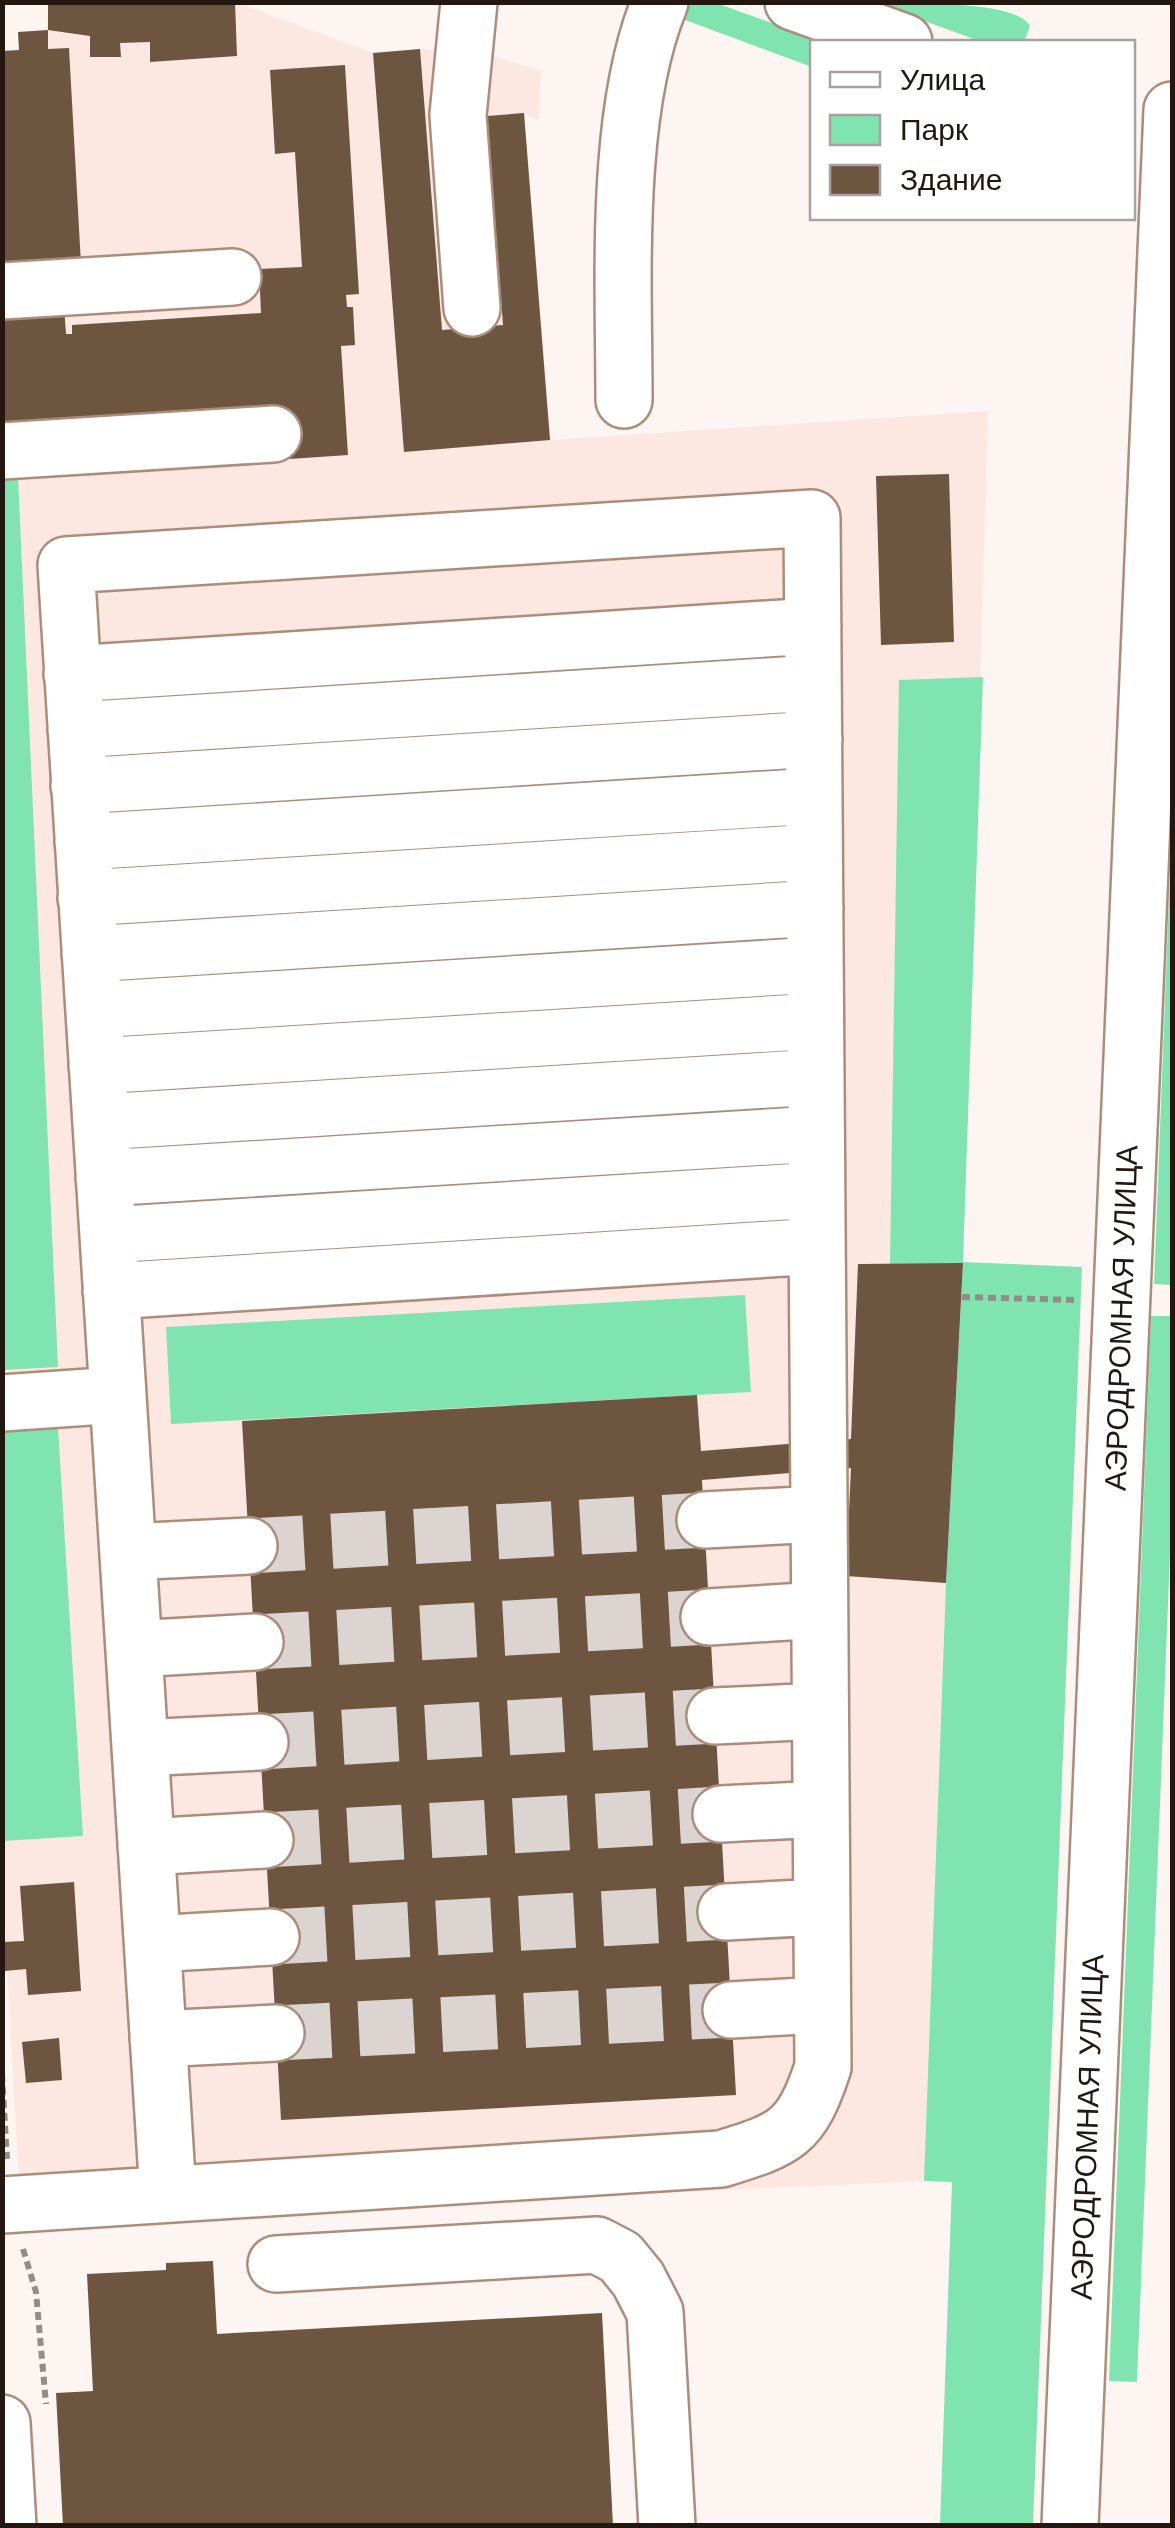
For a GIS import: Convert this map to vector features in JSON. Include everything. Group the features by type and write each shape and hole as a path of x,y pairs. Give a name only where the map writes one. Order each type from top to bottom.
{"street":[{"path":"469,2 458,115 472,308"},
{"path":"624,400 624,201 644,42 660,2"},
{"path":"794,2 898,40"},
{"name":"АЭРОДРОМНАЯ УЛИЦА","path":"1070,2526 1158,794 1172,110"},
{"path":"1135,123 1172,135"},
{"path":"2,292 233,277"},
{"path":"2,450 273,434"},
{"path":"2,2205 722,2159 782,2141 808,2112 823,2067 812,518 66,565 168,2194"},
{"path":"72,674 813,626"},
{"path":"76,730 813,683"},
{"path":"79,786 814,739"},
{"path":"83,842 814,796"},
{"path":"86,898 814,852"},
{"path":"90,954 815,908"},
{"path":"94,1010 816,965"},
{"path":"98,1066 815,1021"},
{"path":"101,1122 816,1077"},
{"path":"104,1178 816,1134"},
{"path":"108,1234 816,1190"},
{"path":"111,1291 817,1246"},
{"path":"2,1403 118,1396"},
{"path":"705,1520 818,1514"},
{"path":"128,1552 249,1546"},
{"path":"710,1616 819,1610"},
{"path":"134,1649 254,1642"},
{"path":"715,1716 820,1711"},
{"path":"140,1748 260,1742"},
{"path":"721,1814 820,1809"},
{"path":"146,1846 265,1840"},
{"path":"726,1912 820,1907"},
{"path":"152,1944 270,1938"},
{"path":"731,2010 821,2005"},
{"path":"158,2039 276,2033"},
{"path":"276,2264 598,2246 620,2258 656,2312 668,2526"},
{"path":"2,2423 8,2526"}],"path":[{"path":"962,1297 1092,1301"}],"shaded area":[{"path":"48,2 238,3 373,53 420,49 490,55 541,71 539,119 524,115 551,440 988,411 963,1263 946,1583 924,2181 21,2222 2,1874 3,477 271,407 3,424 3,51 19,50 18,32 47,30"}],"green space":[{"path":"674,3 716,3 819,40 810,40 810,66 669,14"},
{"path":"875,3 984,7 1005,11 1030,26 1025,40 977,40"},
{"path":"18,476 58,1367 3,1370 2,477"},
{"path":"983,677 963,1262 1082,1267 1033,2525 940,2525 952,2182 924,2181 946,1583 963,1264 890,1264 899,680"},
{"path":"1172,821 1172,1285 1154,1284"},
{"path":"745,1295 751,1392 171,1424 166,1327"},
{"path":"1151,1316 1172,1316 1172,1503 1137,2382 1109,2381"},
{"path":"58,1428 83,1836 3,1841 3,1431"}],"building":[{"path":"48,2 235,2 237,56 150,62 150,42 120,43 121,57 90,57 90,36 48,30"},
{"path":"48,30 48,49 69,48 81,264 3,270 2,51 19,50 18,32"},
{"path":"420,49 442,330 503,325 487,116 524,113 550,440 404,452 373,53"},
{"path":"345,65 359,294 346,295 347,307 353,307 355,345 341,346 348,455 275,460 271,406 2,424 2,310 64,306 66,334 72,334 72,325 261,313 259,269 302,267 295,152 275,154 270,70"},
{"path":"949,474 954,642 881,645 876,476"},
{"path":"963,1263 946,1583 846,1576 851,1468 702,1480 736,2095 281,2120 242,1421 697,1395 701,1451 851,1439 858,1264"},
{"path":"74,1882 81,1991 28,1995 26,1969 5,1971 3,1942 24,1941 20,1886"},
{"path":"59,2038 62,2080 26,2083 22,2042"},
{"path":"213,2261 217,2334 602,2313 613,2526 63,2526 56,2393 93,2391 87,2274 166,2270 166,2263"}],"tunnel":[{"path":"249,1546 705,1520"},
{"path":"255,1642 709,1617"},
{"path":"260,1742 715,1716"},
{"path":"265,1840 721,1814"},
{"path":"271,1937 726,1912"},
{"path":"276,2033 731,2010"}]}
